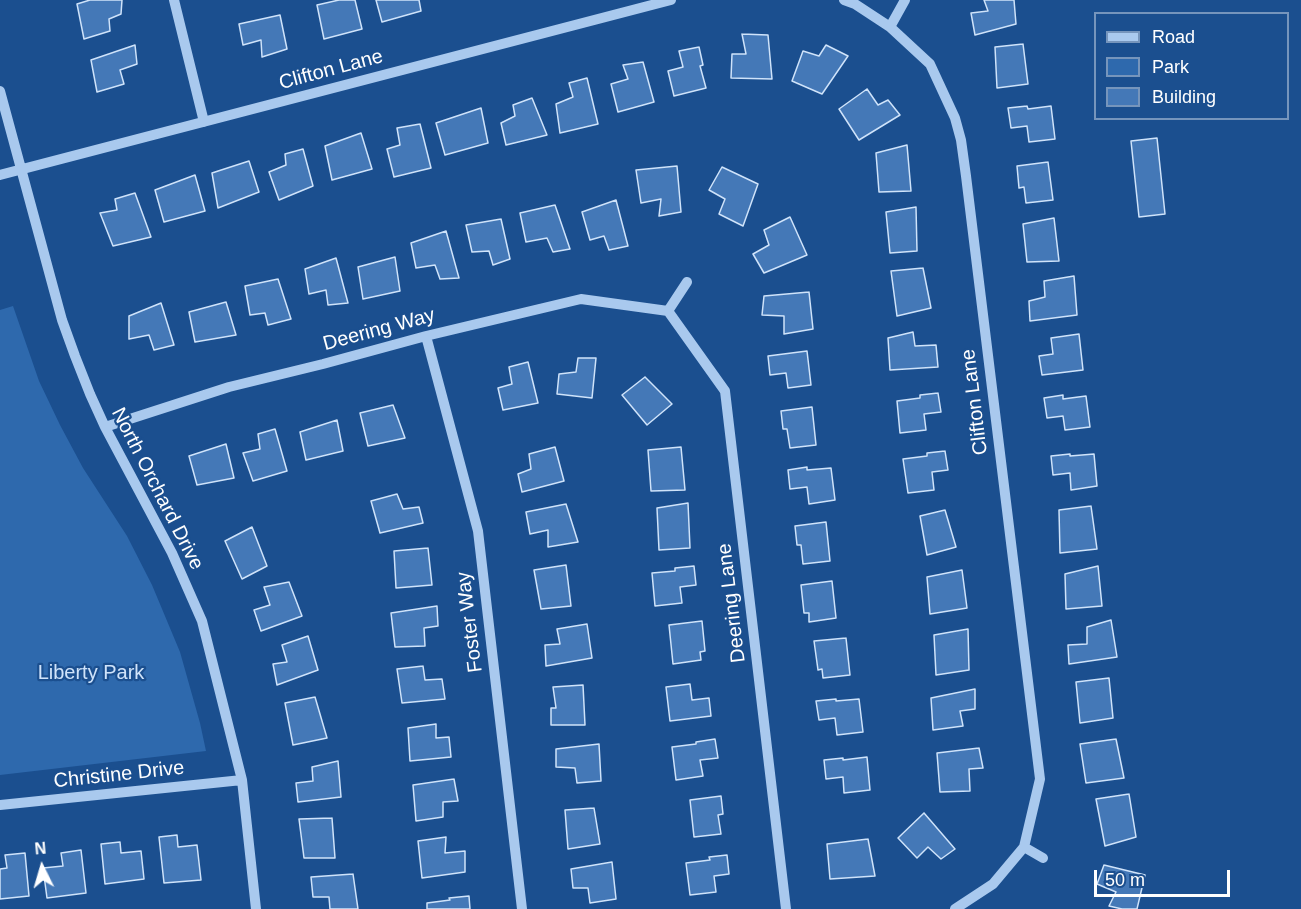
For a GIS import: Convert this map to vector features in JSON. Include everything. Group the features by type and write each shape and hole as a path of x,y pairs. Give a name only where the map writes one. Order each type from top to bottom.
{"street":[{"path":"174,0 204,122"},
{"name":"Clifton Lane","path":"0,175 671,0"},
{"name":"Clifton Lane","path":"844,0 855,4 890,27 930,64 955,118 961,140 1040,779 1024,847 993,884 955,909"},
{"path":"890,27 905,0"},
{"name":"North Orchard Drive","path":"0,91 66,329 90,394 172,553 202,621 242,780 256,909"},
{"path":"668,310 687,282"},
{"name":"Deering Way","path":"105,427 229,387 581,299 668,310"},
{"name":"Deering Lane","path":"668,310 725,391 786,909"},
{"name":"Foster Way","path":"426,336 478,531 522,909"},
{"name":"Christine Drive","path":"0,806 242,780"},
{"path":"1024,847 1043,858"}],"green space":[{"name":"Liberty Park","path":"13,306 39,381 60,425 83,468 127,536 152,585 180,652 206,751 0,775 0,310"}],"building":[{"path":"90,0 122,0 121,14 109,19 110,31 84,39 77,4"},
{"path":"339,0 355,0 362,29 324,39 317,5"},
{"path":"376,0 419,0 421,11 382,22"},
{"path":"984,0 1014,0 1016,24 975,35 971,13 988,11"},
{"path":"280,15 287,49 262,57 261,40 243,45 239,24"},
{"path":"742,34 768,35 772,79 731,78 732,54 746,54"},
{"path":"1023,44 1028,84 997,88 995,47"},
{"path":"135,45 137,64 120,70 124,84 97,92 91,60"},
{"path":"826,45 848,56 822,94 792,81 803,51 819,56"},
{"path":"699,47 703,65 700,66 706,88 674,96 668,71 683,67 679,51"},
{"path":"643,62 654,102 618,112 611,84 628,79 623,65"},
{"path":"587,78 598,124 560,133 556,104 573,97 569,83"},
{"path":"867,89 878,105 888,100 900,115 859,140 839,109"},
{"path":"532,98 547,135 506,145 501,123 515,116 513,105"},
{"path":"1027,106 1028,109 1051,106 1055,139 1029,142 1027,126 1011,128 1008,108"},
{"path":"481,108 488,143 445,155 436,123"},
{"path":"420,124 431,168 394,177 387,149 400,145 397,128"},
{"path":"361,133 372,169 332,180 325,146"},
{"path":"1157,138 1165,214 1139,217 1131,141"},
{"path":"907,145 911,191 879,192 876,153"},
{"path":"303,149 313,186 279,200 269,172 286,165 285,154"},
{"path":"249,161 259,192 218,208 212,173"},
{"path":"1048,162 1053,200 1026,203 1024,187 1019,188 1017,166"},
{"path":"677,166 681,212 659,216 661,199 641,203 636,170"},
{"path":"722,167 758,184 743,226 719,214 725,199 709,190"},
{"path":"195,175 205,211 164,222 155,190"},
{"path":"135,193 151,237 113,246 100,213 117,210 115,199"},
{"path":"616,200 628,246 609,250 604,236 590,240 582,212"},
{"path":"555,205 570,249 553,252 547,238 526,242 520,213"},
{"path":"916,207 917,251 890,253 886,212"},
{"path":"790,217 807,255 764,273 753,254 769,245 764,230"},
{"path":"1054,218 1059,261 1027,262 1023,224"},
{"path":"501,219 510,259 493,265 489,251 472,252 466,225"},
{"path":"446,231 459,278 440,279 435,265 416,268 411,243"},
{"path":"395,257 400,291 363,299 358,267"},
{"path":"336,258 348,303 328,305 326,290 309,294 305,269"},
{"path":"923,268 931,308 897,316 891,271"},
{"path":"1074,276 1077,315 1030,321 1029,301 1045,297 1044,281"},
{"path":"278,279 291,319 268,325 265,313 250,315 245,286"},
{"path":"809,292 813,329 784,334 784,316 762,315 764,296"},
{"path":"226,302 236,335 195,342 189,312"},
{"path":"161,303 174,345 154,350 149,335 129,339 129,316"},
{"path":"913,332 915,346 936,345 938,367 890,370 888,338"},
{"path":"1079,334 1083,370 1042,375 1039,356 1053,354 1051,338"},
{"path":"807,351 811,385 788,388 786,373 770,375 768,356"},
{"path":"578,358 596,358 592,398 557,394 559,374 576,372"},
{"path":"528,362 538,403 503,410 498,388 512,384 509,367"},
{"path":"645,377 672,404 647,425 622,395"},
{"path":"938,393 941,412 924,414 926,430 900,433 897,401"},
{"path":"1063,395 1063,399 1086,396 1090,427 1065,430 1063,416 1047,418 1044,398"},
{"path":"393,405 405,438 368,446 360,413"},
{"path":"812,407 816,445 790,448 787,429 783,429 781,411"},
{"path":"337,420 343,451 306,460 300,432"},
{"path":"275,429 287,471 253,481 243,453 260,449 258,434"},
{"path":"226,444 234,478 197,485 189,456"},
{"path":"555,447 564,481 522,492 518,474 531,469 529,454"},
{"path":"681,447 685,490 651,491 648,450"},
{"path":"945,451 948,470 932,472 934,490 908,493 903,459"},
{"path":"1070,454 1070,456 1094,454 1097,486 1071,490 1070,473 1053,475 1051,456"},
{"path":"807,467 807,470 831,468 835,500 809,504 807,487 790,489 788,470"},
{"path":"397,494 403,509 419,507 423,523 380,533 371,501"},
{"path":"688,503 690,548 659,550 657,508"},
{"path":"566,504 578,542 548,547 548,530 530,534 526,512"},
{"path":"1091,506 1097,549 1060,553 1059,510"},
{"path":"945,510 956,547 927,555 920,516"},
{"path":"826,522 830,561 803,564 801,545 797,545 795,526"},
{"path":"252,527 267,566 242,579 225,541"},
{"path":"428,548 432,585 396,588 394,551"},
{"path":"566,565 571,606 541,609 534,570"},
{"path":"694,566 696,585 680,587 682,603 655,606 652,573 675,571 675,568"},
{"path":"1098,566 1102,606 1066,609 1065,574"},
{"path":"962,570 967,608 930,614 927,577"},
{"path":"832,581 836,618 809,622 809,613 804,613 801,585"},
{"path":"289,582 302,616 261,631 254,610 270,605 264,587"},
{"path":"437,606 438,626 424,628 425,646 395,647 391,613"},
{"path":"1111,620 1117,657 1069,664 1068,645 1087,644 1087,627"},
{"path":"702,621 705,651 700,652 701,660 673,664 669,625"},
{"path":"587,624 592,658 546,666 545,645 560,644 557,629"},
{"path":"968,629 969,670 936,675 934,635"},
{"path":"308,636 318,670 277,685 273,664 287,662 282,645"},
{"path":"846,638 850,675 823,678 822,669 818,670 814,641"},
{"path":"423,666 425,680 442,679 445,699 402,703 397,669"},
{"path":"1109,678 1113,718 1080,723 1076,682"},
{"path":"690,684 692,700 709,698 711,716 670,721 666,687"},
{"path":"583,685 585,725 551,725 551,708 556,708 553,687"},
{"path":"975,689 975,709 960,711 963,726 933,730 931,698"},
{"path":"315,697 327,738 293,745 285,703"},
{"path":"836,699 836,701 859,699 863,732 837,735 835,718 819,720 816,701"},
{"path":"436,724 436,738 449,737 451,757 410,761 408,728"},
{"path":"715,739 718,758 700,760 703,776 676,780 672,747"},
{"path":"1116,739 1124,778 1086,783 1080,744"},
{"path":"599,744 601,781 577,783 575,768 556,767 556,749"},
{"path":"979,748 983,768 969,769 970,791 940,792 937,753"},
{"path":"867,757 870,790 844,793 843,777 826,779 824,760"},
{"path":"338,761 341,797 298,802 296,783 313,781 312,767"},
{"path":"454,779 458,801 443,802 443,817 416,821 413,785"},
{"path":"1129,794 1136,837 1105,846 1096,799"},
{"path":"721,796 723,814 718,815 721,834 694,837 690,800"},
{"path":"594,808 600,844 568,849 565,810"},
{"path":"924,813 955,849 941,859 928,847 917,858 898,838"},
{"path":"332,818 335,858 304,858 299,819"},
{"path":"177,835 178,847 197,845 201,880 164,883 159,837"},
{"path":"446,837 445,853 465,851 465,872 422,878 418,841"},
{"path":"868,839 875,876 830,879 827,844"},
{"path":"120,842 121,853 141,851 144,879 105,884 101,844"},
{"path":"81,850 86,893 47,898 43,868 63,866 61,853"},
{"path":"25,853 29,896 0,899 0,869 7,868 5,855"},
{"path":"727,855 729,874 714,876 716,892 690,895 686,863"},
{"path":"612,862 616,899 590,903 588,888 573,888 571,869"},
{"path":"1104,865 1145,875 1137,909 1109,906 1116,892 1097,884"},
{"path":"353,874 358,909 330,909 329,897 313,897 311,877"},
{"path":"469,896 470,909 427,909 427,903"}]}
